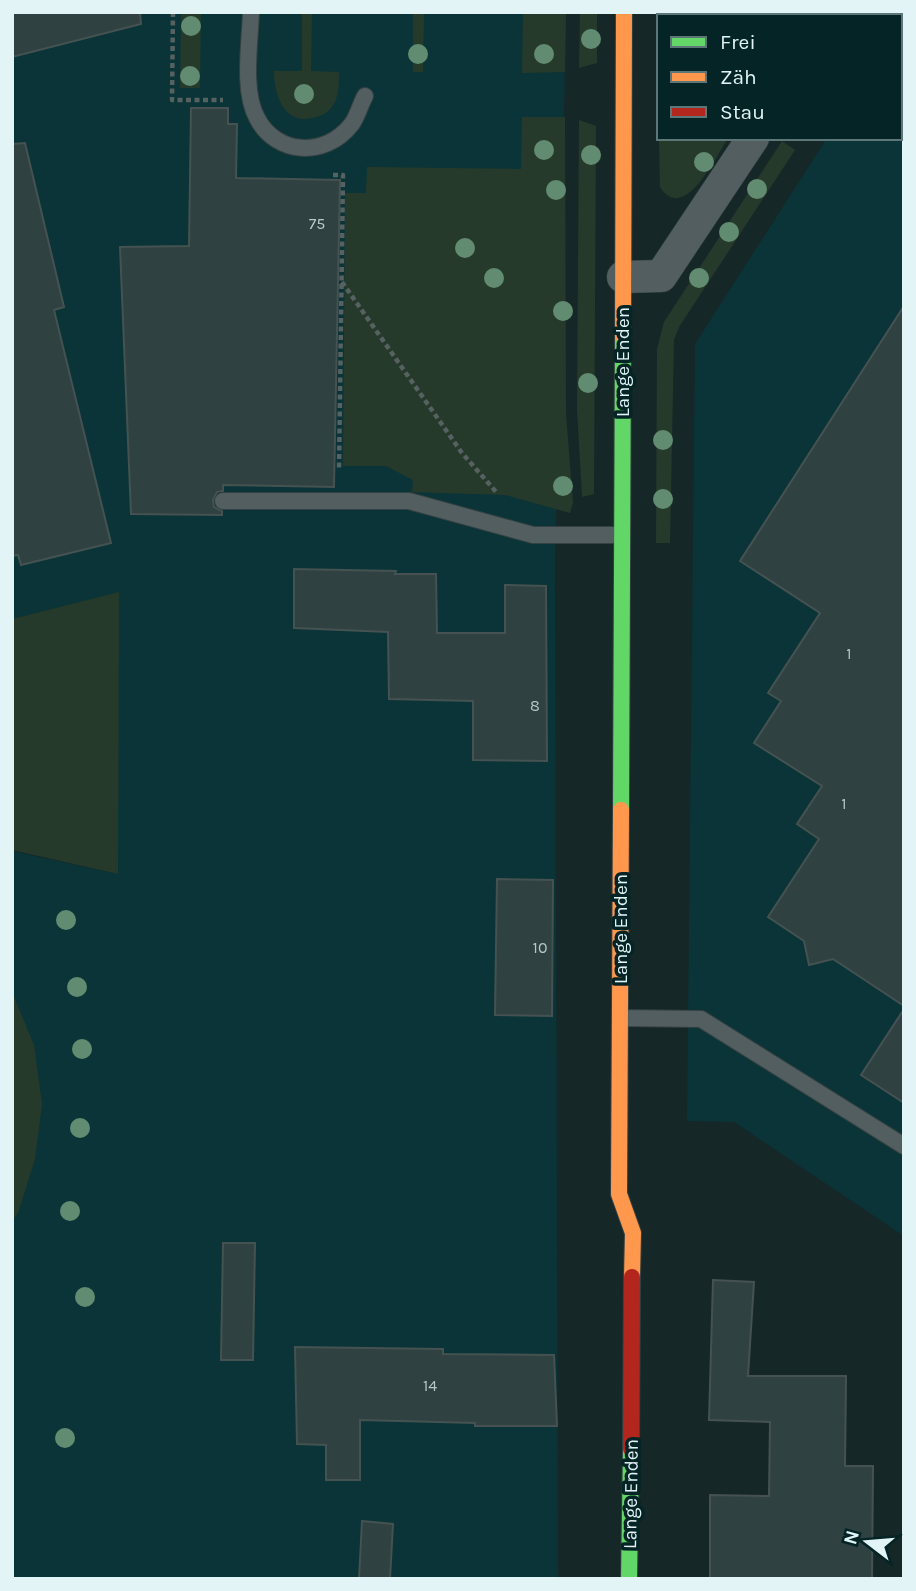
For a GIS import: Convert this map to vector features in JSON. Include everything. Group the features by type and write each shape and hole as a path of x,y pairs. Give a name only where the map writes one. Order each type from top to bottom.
{"street":[{"name":"Lange Enden","path":"624,12 619,1194 634,1233 629,1579"},
{"path":"623,277 662,276 751,140"}],"lane":[{"path":"251,12 249,90 257,118 275,140 303,150 329,143 351,125 365,96"},
{"path":"223,501 409,501 533,535 621,535"},
{"path":"620,1018 701,1019 904,1146"}],"path":[{"path":"173,12 172,100 252,100"},
{"path":"331,174 343,175 339,472"},
{"path":"341,281 463,453 533,535"}],"shaded area":[{"path":"12,12 566,12 555,563 558,1579 12,1579 12,851 118,874 101,597 12,619"},
{"path":"902,120 904,121 904,1236 734,1122 687,1121 695,344 826,140 902,140"}],"green space":[{"path":"181,12 201,12 200,88 180,88"},
{"path":"302,12 312,12 311,71 339,72 339,86 334,104 327,112 302,119 294,117 282,105 276,89 274,71 302,71"},
{"path":"413,12 424,12 423,72 413,72"},
{"path":"523,12 566,12 565,72 522,73"},
{"path":"580,12 597,12 597,63 579,68"},
{"path":"752,12 755,14 660,14"},
{"path":"522,117 565,117 566,413 573,503 570,513 505,495 412,492 413,480 386,466 343,466 345,193 366,193 367,167 521,169"},
{"path":"579,120 596,126 594,494 582,497 577,409"},
{"path":"659,140 727,140 708,171 689,193 679,198 669,197 660,187"},
{"path":"782,141 795,150 679,327 674,340 670,543 656,543 657,349 664,322"},
{"path":"119,592 118,874 12,850 12,619"},
{"path":"12,992 34,1045 42,1104 35,1159 18,1213 12,1221"}],"building":[{"path":"12,12 140,12 141,24 12,57"},
{"path":"191,108 228,108 228,124 237,124 236,178 340,180 334,487 223,485 223,491 217,492 213,500 214,507 222,511 222,515 131,514 120,247 189,246"},
{"path":"25,143 64,307 54,310 111,543 21,565 18,555 12,556 12,144"},
{"path":"904,306 904,1006 833,959 809,965 804,941 768,917 819,839 797,824 822,786 754,743 781,701 768,693 820,613 740,561"},
{"path":"294,569 436,574 437,633 505,633 505,585 546,586 547,761 473,760 473,701 389,699 388,632 294,628"},
{"path":"497,879 553,880 552,1016 495,1015"},
{"path":"904,1009 904,1103 861,1075"},
{"path":"223,1243 255,1243 253,1360 221,1360"},
{"path":"713,1280 754,1282 748,1376 846,1376 845,1466 873,1466 872,1579 710,1579 710,1495 769,1496 770,1422 709,1420"},
{"path":"295,1347 443,1349 443,1354 554,1355 557,1426 475,1426 475,1423 360,1420 360,1480 326,1480 326,1445 297,1444"},
{"path":"362,1521 393,1524 390,1579 359,1579"}],"traffic: fast":[{"path":"621,810 623,336"},
{"path":"629,1579 631,1449"}],"traffic: slow":[{"path":"623,336 624,12"},
{"path":"621,810 619,1194 633,1233 632,1277"}],"traffic: jam":[{"path":"631,1449 632,1277"}]}
